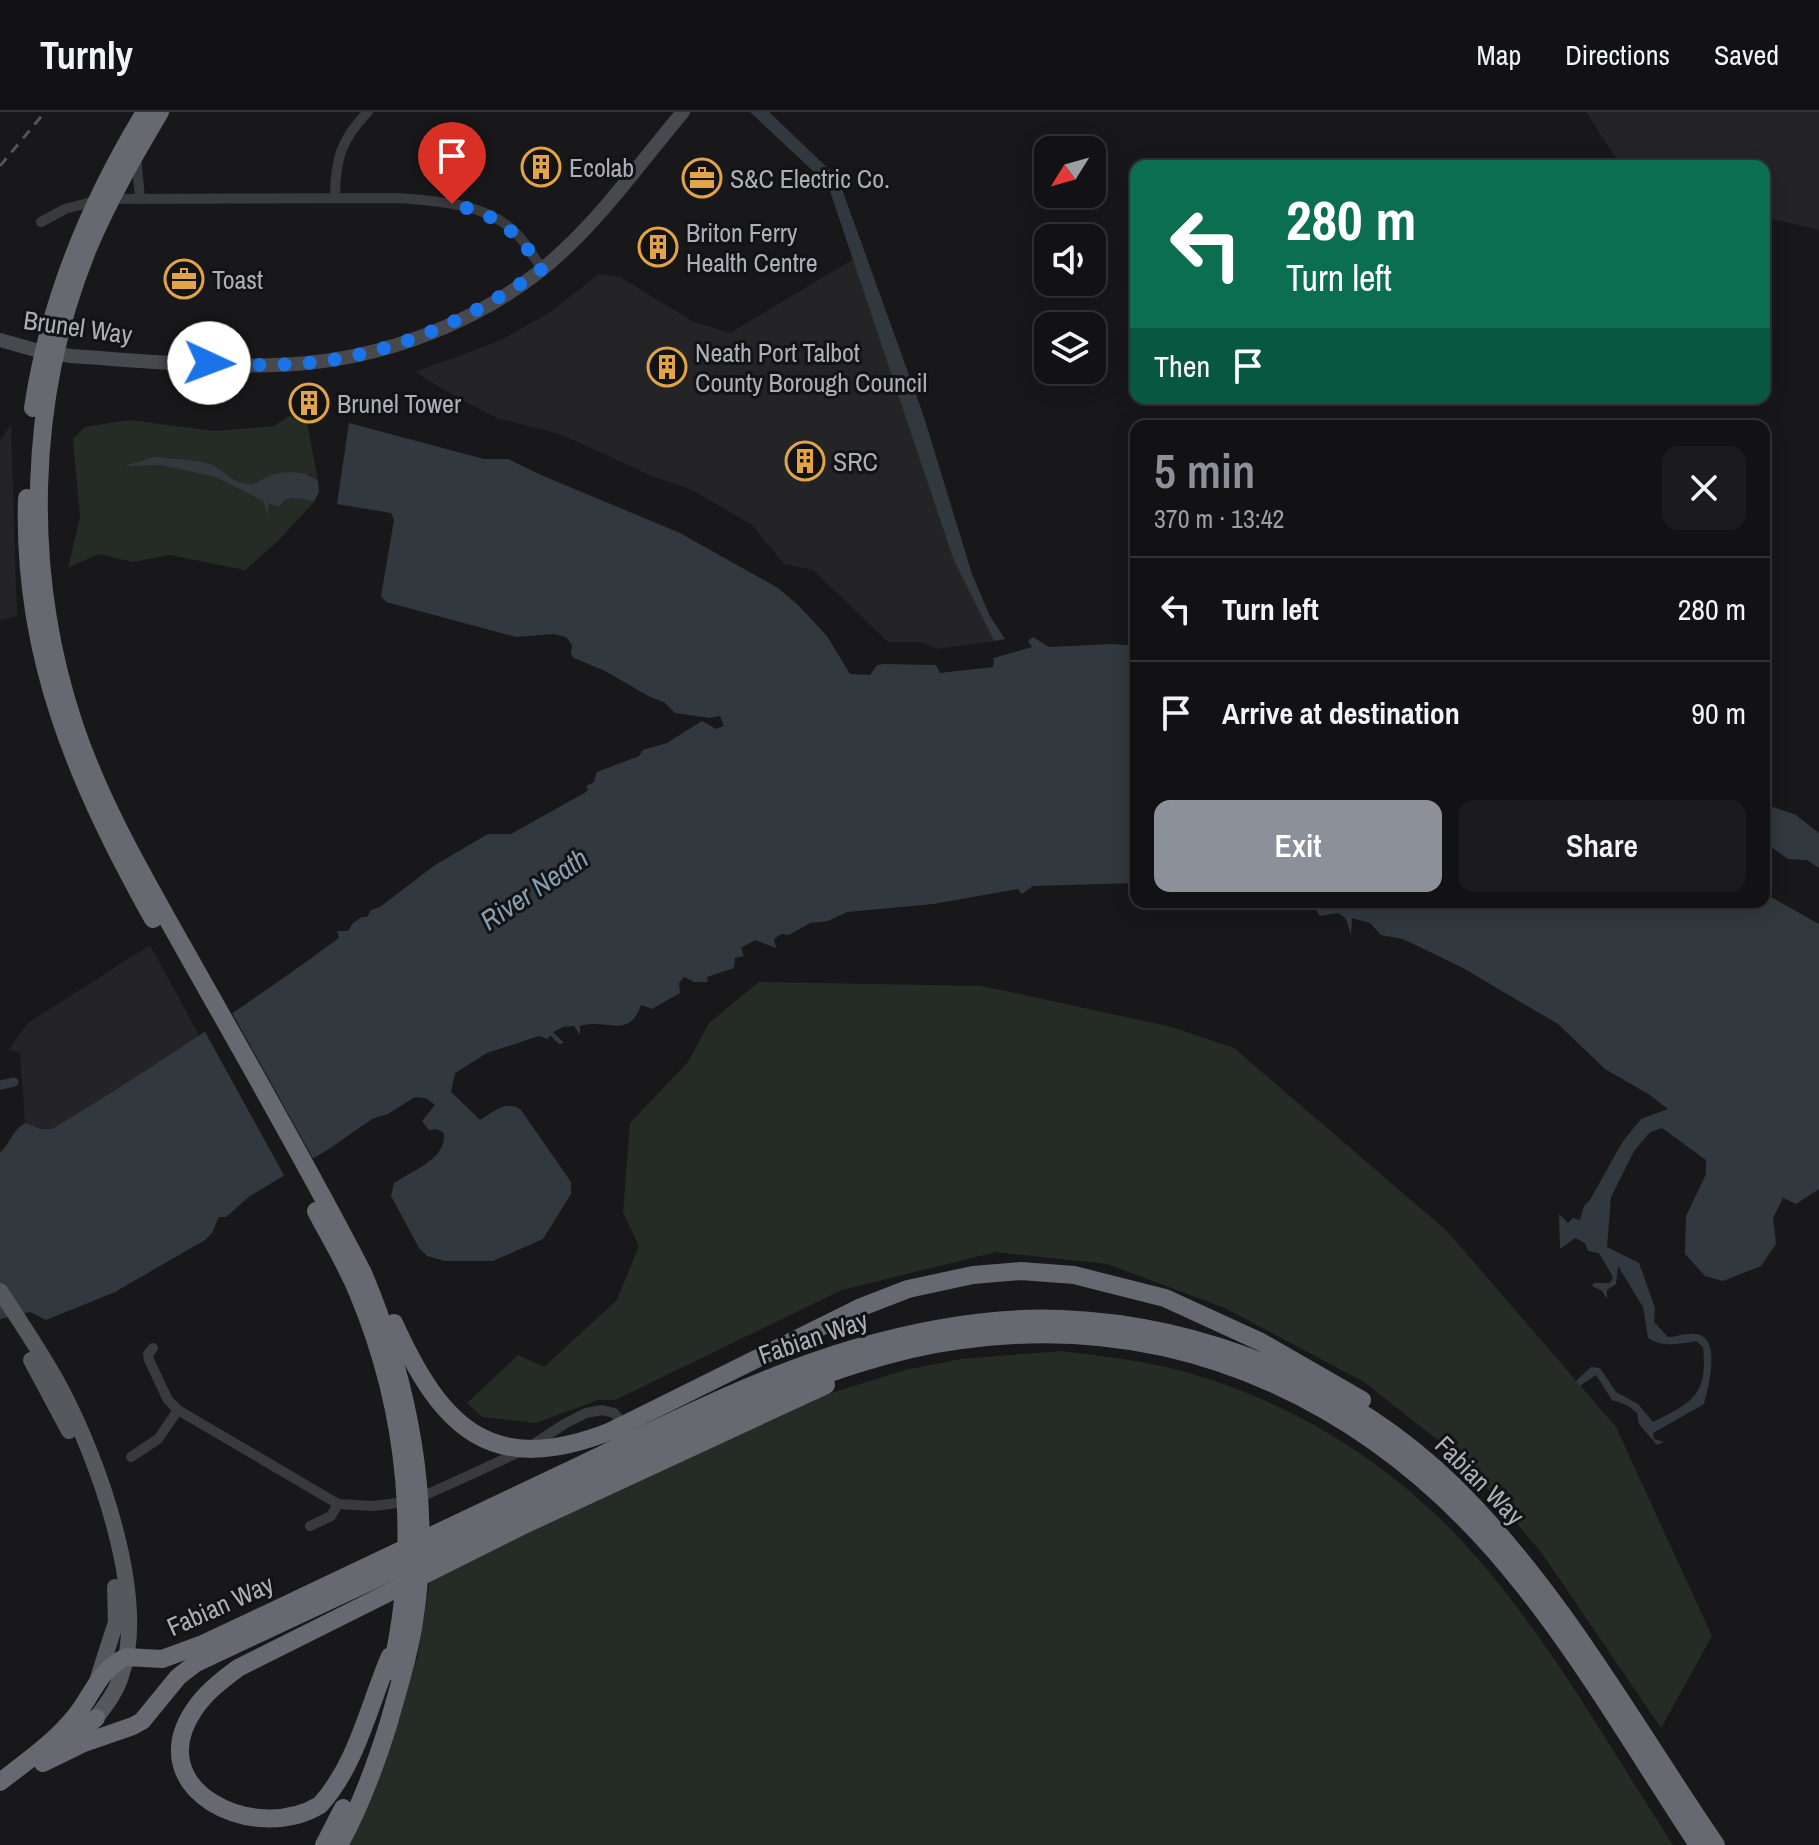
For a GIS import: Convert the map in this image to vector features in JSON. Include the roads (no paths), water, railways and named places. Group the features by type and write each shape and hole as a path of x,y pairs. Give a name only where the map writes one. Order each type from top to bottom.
{"highway":[{"path":"147,112 111,171 86,223 60,290 44,350 32,419 28,551 36,620 51,692 90,800 334,1244 372,1329 394,1409 405,1480 407,1544 400,1632 378,1755 339,1845"},
{"path":"160,112 123,174 88,249 68,306 53,367 40,468 40,534 46,605 68,704 104,798 135,860 352,1252 371,1293 389,1343 408,1416 420,1515 420,1564 414,1625 330,1793 306,1818 276,1831 248,1832 209,1815 192,1793 181,1759 188,1721 207,1693 238,1668 526,1524 837,1380 918,1348"},
{"path":"308,1171 366,1268 430,1393 466,1428 490,1441 516,1449 559,1447 611,1431 894,1293 973,1275 1034,1272 1074,1275 1165,1298 1314,1370 1390,1420 1450,1470 1512,1549"},
{"name":"Fabian Way","path":"126,1657 162,1659 203,1644 633,1441 791,1370 853,1349 956,1325 1062,1319 1113,1324 1230,1350 1293,1376 1338,1399 1413,1450 1454,1486 1551,1597 1716,1845"},
{"name":"Fabian Way","path":"124,1730 142,1721 173,1683 196,1663 731,1411 844,1368 918,1348 960,1340 1038,1334 1076,1335 1182,1351 1253,1375 1292,1391 1364,1433 1411,1467 1445,1498 1523,1584 1698,1845"},
{"path":"0,1782 61,1731 77,1714 94,1686 126,1657"},
{"path":"324,1845 353,1789 392,1671"},
{"path":"94,1686 89,1704 96,1718 124,1730"},
{"path":"0,1796 96,1718"},
{"path":"43,1763 84,1743 124,1730"}],"main road":[{"path":"0,1291 60,1387 90,1453 117,1539 126,1657 115,1691 96,1718"},
{"path":"0,1311 50,1392 84,1467 109,1553 122,1621 94,1686"}],"street":[{"path":"140,198 136,137 147,112"},
{"path":"335,198 337,166 345,138 368,112"},
{"name":"Brunel Way","path":"0,340 71,356 238,364 308,363 366,352 428,334 502,297 542,269 589,225 683,112"},
{"path":"41,222 65,209 103,199 427,200 484,213 500,221 516,233 542,269"},
{"path":"153,1348 148,1354 149,1360 168,1400 178,1410 338,1504 374,1506 412,1501 526,1449 586,1413 602,1410 614,1413 629,1430 633,1441"},
{"path":"131,1457 158,1439 178,1410"},
{"path":"310,1526 331,1516 338,1504"}],"water":[{"path":"750,112 769,112 838,178 923,414 972,574 990,616 1005,639 994,641 954,561 828,185"},
{"name":"River Neath","path":"349,423 484,459 508,459 680,533 778,588 827,636 850,674 870,675 877,665 884,664 936,665 940,673 993,667 994,658 1032,647 1028,641 1033,637 1049,647 1130,645 1130,883 1033,886 1022,894 1018,889 933,904 847,912 828,921 810,923 789,935 781,934 774,939 776,948 755,940 741,948 744,956 735,958 734,968 707,977 708,982 694,982 684,977 679,983 680,993 652,1009 641,1005 636,1016 624,1025 580,1026 580,1035 574,1026 563,1027 553,1032 564,1043 559,1044 550,1035 548,1039 539,1036 487,1053 455,1073 451,1092 480,1120 505,1106 521,1110 571,1182 571,1194 543,1239 493,1261 445,1261 427,1256 419,1248 391,1196 394,1183 428,1162 441,1149 444,1141 443,1132 429,1130 422,1121 435,1105 426,1098 415,1097 388,1114 372,1119 329,1149 250,1196 226,1217 219,1217 205,1240 115,1292 46,1320 30,1312 0,1319 0,1153 21,1126 25,1123 52,1129 89,1106 304,963 339,938 337,931 348,931 353,923 367,917 371,910 380,907 435,865 488,834 511,834 586,792 586,786 594,782 597,772 639,756 643,750 667,743 702,721 716,729 724,726 720,716 710,718 675,713 664,702 574,658 572,645 566,637 554,634 516,637 386,602 381,596 394,520 391,513 337,504"},
{"path":"155,457 210,464 237,481 248,484 271,475 300,473 318,481 319,492 314,502 294,498 286,500 279,507 268,503 268,516 263,501 215,477 161,465 124,466"},
{"path":"1770,806 1796,815 1819,833 1819,868 1807,860 1788,859 1770,846"},
{"path":"1770,896 1819,924 1819,1189 1796,1204 1783,1198 1773,1218 1776,1244 1761,1266 1723,1281 1705,1276 1685,1254 1686,1216 1706,1174 1706,1160 1662,1128 1650,1132 1634,1151 1611,1197 1607,1247 1639,1263 1655,1308 1654,1322 1668,1337 1703,1336 1711,1352 1704,1404 1653,1433 1654,1439 1664,1442 1657,1445 1639,1424 1637,1413 1627,1405 1612,1400 1596,1375 1580,1386 1576,1381 1591,1367 1600,1368 1616,1392 1638,1404 1653,1422 1678,1409 1695,1395 1703,1376 1703,1347 1696,1341 1666,1344 1648,1338 1643,1307 1618,1266 1616,1284 1607,1290 1607,1299 1602,1291 1592,1286 1594,1283 1610,1283 1613,1277 1599,1253 1588,1251 1585,1243 1575,1238 1560,1249 1559,1214 1568,1223 1573,1218 1580,1220 1584,1206 1623,1141 1641,1119 1668,1109 1605,1069 1558,1024 1463,968 1403,939 1381,935 1370,923 1352,918 1351,935 1346,919 1338,913 1320,916 1315,908 1770,908"}],"waterway":[{"path":"0,1085 14,1082"}],"railway":[{"path":"0,166 45,112"}],"place":[{"name":"Ecolab","path":"541,167"},
{"name":"S&C Electric Co.","path":"702,178"},
{"name":"Briton Ferry Health Centre","path":"658,247"},
{"name":"Toast","path":"184,279"},
{"name":"Neath Port Talbot County Borough Council","path":"667,367"},
{"name":"Brunel Tower","path":"309,403"},
{"name":"SRC","path":"805,461"}]}
